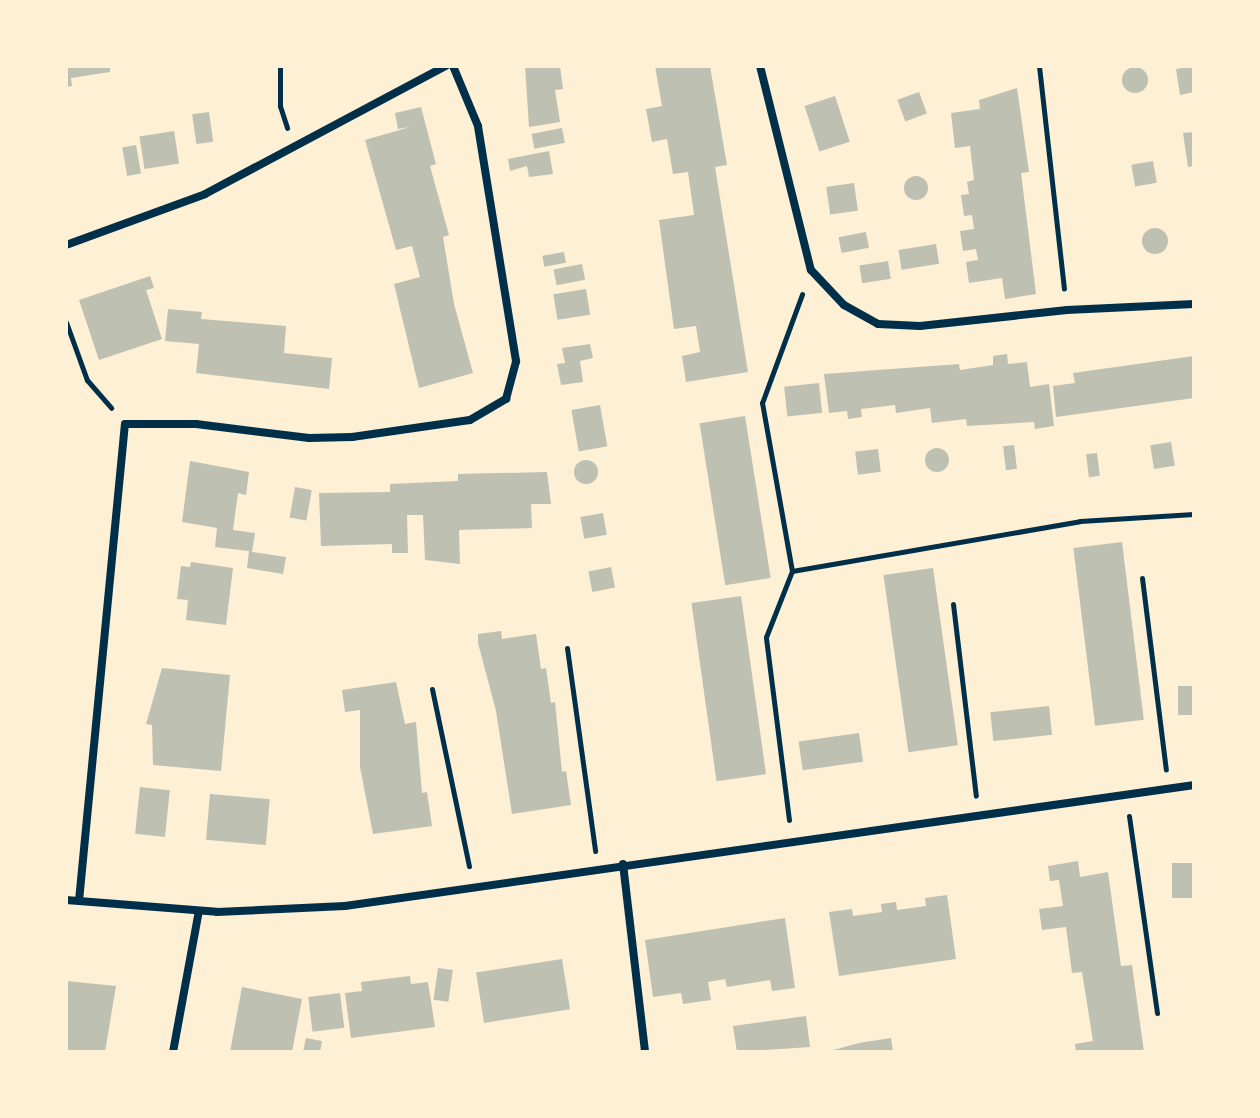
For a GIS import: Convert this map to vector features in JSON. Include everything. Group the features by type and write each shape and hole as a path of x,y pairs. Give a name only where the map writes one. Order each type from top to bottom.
{"street":[{"path":"66,245 205,194 446,66"},
{"path":"79,901 125,424 196,424 309,438 352,437 470,420 506,399 516,361 478,126 453,66"},
{"path":"760,66 811,270 844,305 878,324 920,326 1067,310 1194,304"},
{"path":"66,900 199,911 345,906 1126,791 1194,785"},
{"path":"623,864 645,1052"},
{"path":"173,1052 199,911"}],"path":[{"path":"280,66 283,123 299,145"},
{"path":"1039,66 1067,310"},
{"path":"792,841 766,637 792,571 762,403 811,270"},
{"path":"66,322 87,380 125,424"},
{"path":"792,571 1080,521 1194,514"},
{"path":"1142,578 1168,787"},
{"path":"953,604 979,812"},
{"path":"567,648 597,867"},
{"path":"432,689 473,887"},
{"path":"1126,791 1157,1013"}],"building":[{"path":"66,66 110,66 110,72 71,78 72,86 66,87"},
{"path":"525,66 560,66 563,89 555,90 560,122 529,127"},
{"path":"655,66 710,66 727,165 715,167 748,372 686,382 682,356 700,352 696,326 674,329 659,220 694,215 688,172 673,174 667,139 652,142 646,109 662,106"},
{"path":"1194,66 1194,92 1180,95 1176,69"},
{"path":"1135,67 1144,71 1148,80 1144,89 1135,93 1126,89 1122,80 1126,71"},
{"path":"1017,88 1029,172 1021,173 1036,294 1005,299 1002,278 969,283 966,262 978,260 976,249 963,251 960,231 974,229 972,215 964,216 961,195 969,194 967,182 974,180 970,146 955,148 951,113 980,109 979,100"},
{"path":"919,92 927,114 905,121 897,100"},
{"path":"835,96 850,142 819,152 805,106"},
{"path":"421,107 436,164 430,166 449,235 443,237 454,304 473,373 419,388 394,284 420,277 412,246 396,250 365,140 410,127 398,129 395,113"},
{"path":"209,112 213,142 196,144 192,114"},
{"path":"562,128 565,143 534,149 532,134"},
{"path":"174,131 179,164 145,169 139,136"},
{"path":"1194,132 1194,166 1188,167 1183,133"},
{"path":"136,145 141,174 127,176 122,147"},
{"path":"549,151 553,174 529,177 527,166 510,171 508,159"},
{"path":"1153,161 1157,183 1135,186 1131,165"},
{"path":"916,176 925,179 928,188 925,197 916,200 907,197 904,188 907,179"},
{"path":"854,183 858,211 830,215 826,187"},
{"path":"1155,228 1164,232 1168,241 1164,250 1155,254 1146,250 1142,241 1146,232"},
{"path":"866,232 869,248 842,253 839,237"},
{"path":"936,244 939,264 902,270 898,250"},
{"path":"564,252 566,263 544,267 542,256"},
{"path":"888,261 891,279 862,283 859,266"},
{"path":"582,264 585,280 557,285 554,270"},
{"path":"150,276 154,288 146,290 162,339 99,360 79,300"},
{"path":"586,289 590,315 557,320 553,294"},
{"path":"168,309 202,312 201,319 286,326 284,353 332,358 329,389 196,373 199,344 165,341"},
{"path":"590,344 593,358 580,361 583,382 561,385 557,364 565,363 562,348"},
{"path":"1007,354 1008,364 1027,362 1030,387 1049,384 1054,426 1035,429 1034,422 967,426 966,419 932,423 930,408 896,413 895,405 861,409 862,417 848,419 847,411 829,413 824,374 959,364 960,370 993,365 993,356"},
{"path":"1194,356 1194,398 1056,417 1053,386 1075,383 1073,373"},
{"path":"819,383 822,413 787,416 784,387"},
{"path":"600,405 607,446 579,451 571,410"},
{"path":"745,416 771,578 725,585 700,423"},
{"path":"1171,442 1175,466 1154,469 1150,445"},
{"path":"1014,445 1017,469 1006,470 1003,446"},
{"path":"937,448 946,451 949,460 946,469 937,472 928,469 925,460 928,451"},
{"path":"878,449 881,472 858,475 855,452"},
{"path":"1097,453 1100,476 1089,477 1086,454"},
{"path":"586,460 595,463 598,472 595,481 586,484 577,481 574,472 577,463"},
{"path":"190,461 249,472 246,495 238,493 233,530 255,533 252,552 286,557 283,574 247,568 249,551 215,547 217,528 182,522"},
{"path":"547,472 551,504 531,504 532,528 459,530 460,564 425,560 423,515 407,515 408,553 392,553 392,544 321,546 319,493 390,492 390,484 458,481 458,474"},
{"path":"295,487 312,490 306,520 290,518"},
{"path":"603,513 607,535 584,539 580,517"},
{"path":"1122,542 1144,720 1095,726 1073,548"},
{"path":"191,562 233,568 226,625 186,620 188,600 177,599 181,566 190,567"},
{"path":"611,567 615,588 592,592 588,571"},
{"path":"933,568 958,745 908,752 883,575"},
{"path":"741,596 766,774 717,781 691,603"},
{"path":"501,631 502,639 536,634 541,669 546,668 551,703 555,702 562,772 566,771 571,805 512,814 496,711 478,643 478,634"},
{"path":"162,668 230,675 221,771 153,765 152,725 146,724"},
{"path":"396,682 405,724 416,722 422,793 427,792 432,826 373,834 360,767 360,710 345,712 342,690"},
{"path":"1178,686 1194,686 1194,715 1178,715"},
{"path":"1049,706 1052,735 993,741 990,712"},
{"path":"859,733 863,762 803,770 799,741"},
{"path":"140,787 170,790 165,837 135,834"},
{"path":"210,794 270,799 266,845 206,840"},
{"path":"1078,861 1080,877 1108,872 1121,966 1132,965 1144,1052 1076,1052 1075,1044 1093,1041 1082,972 1072,973 1066,927 1042,930 1039,909 1063,906 1059,880 1050,881 1048,866"},
{"path":"1172,863 1194,863 1194,898 1172,898"},
{"path":"947,895 956,959 839,976 829,912 852,909 853,916 882,912 881,904 896,902 897,910 926,906 925,898"},
{"path":"785,918 795,988 772,991 770,980 727,987 725,979 708,982 711,1000 683,1004 681,993 653,997 645,940"},
{"path":"562,959 570,1009 484,1023 476,973"},
{"path":"438,968 453,970 448,1002 434,1000"},
{"path":"410,976 411,984 428,982 435,1027 351,1038 345,993 362,991 361,982"},
{"path":"66,981 116,986 105,1052 66,1052"},
{"path":"242,987 302,999 292,1052 230,1052"},
{"path":"340,993 344,1028 313,1032 308,997"},
{"path":"806,1016 810,1047 737,1052 733,1026"},
{"path":"306,1038 322,1041 320,1052 303,1052"},
{"path":"891,1038 893,1052 826,1052 859,1043"}]}
